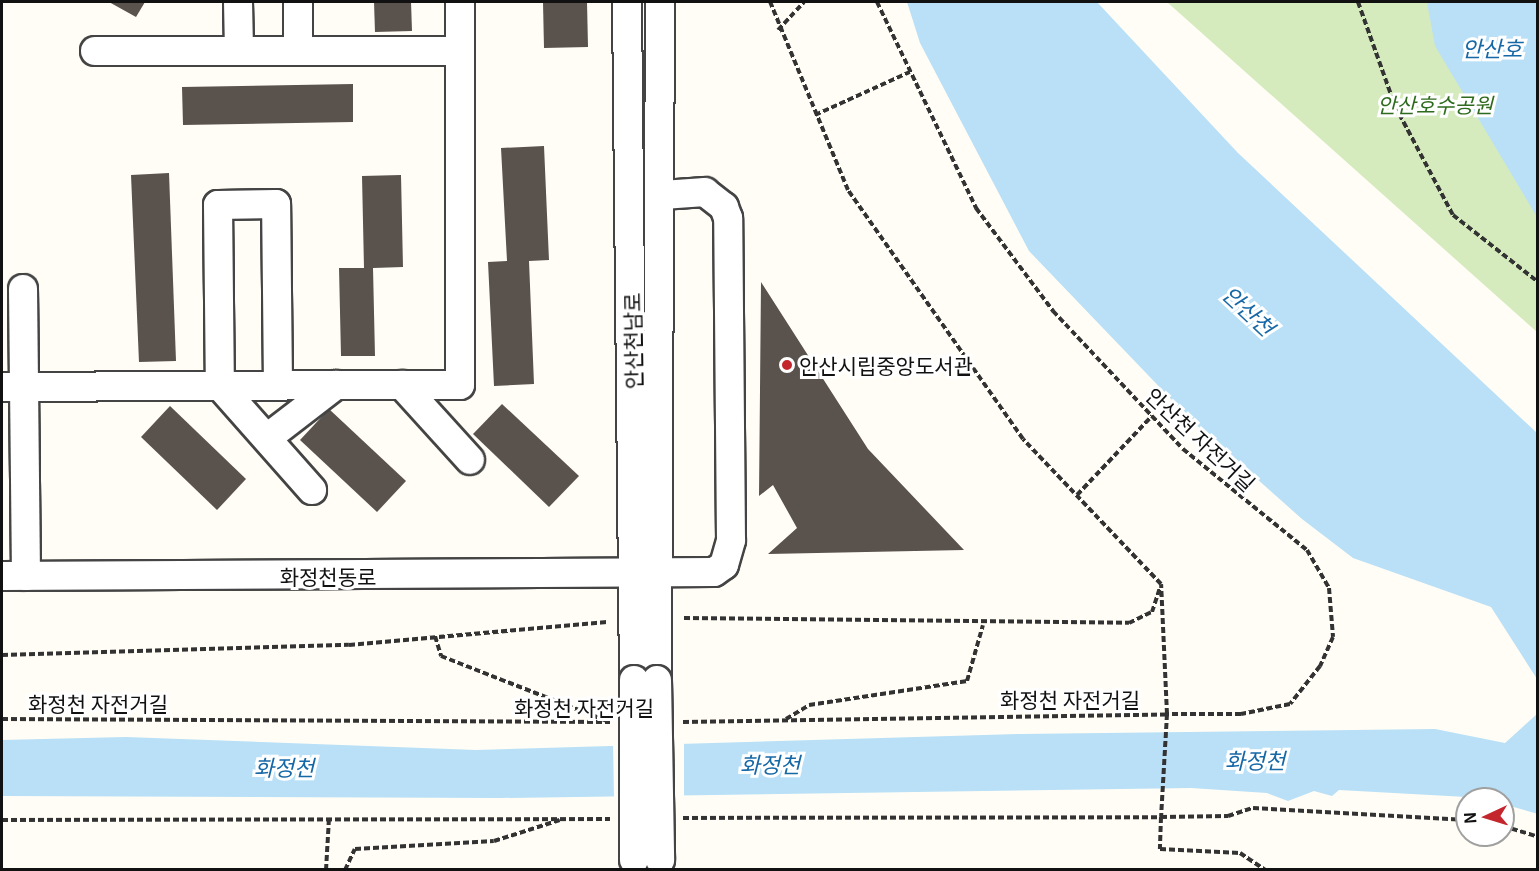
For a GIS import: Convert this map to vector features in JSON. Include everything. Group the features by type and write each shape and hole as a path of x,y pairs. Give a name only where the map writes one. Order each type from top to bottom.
{"street":[{"path":"238,2 239,51"},
{"path":"298,2 298,51"},
{"path":"13,387 460,385 460,2"},
{"name":"안산천남로","path":"627,2 646,618 647,865"},
{"name":"안산천남로","path":"645,575 662,195 660,2"},
{"path":"95,51 460,51"},
{"name":"화정천동로","path":"14,576 645,575 714,572 724,565 731,540 728,218 723,207 705,192 662,195"},
{"path":"278,386 276,204 218,205 220,386 312,490"},
{"path":"14,576 13,387 23,290"},
{"path":"267,438 336,385"},
{"path":"402,385 470,460"}],"path":[{"path":"770,2 778,30 848,190 1023,439 1161,584 1167,714 1160,849 1240,853 1265,870"},
{"path":"778,30 804,2"},
{"name":"안산천 자전거길","path":"877,2 976,208 1053,311 1152,416 1217,479 1307,550 1329,588 1333,637 1320,666 1290,704 1241,714 1167,714"},
{"path":"1358,2 1395,106 1453,215 1538,282"},
{"path":"815,115 910,72"},
{"path":"1077,495 1152,416"},
{"path":"2,655 349,645 646,618 983,625 1129,623 1152,612 1161,584"},
{"path":"786,719 809,705 967,681 983,625"},
{"path":"435,636 441,656 610,723"},
{"name":"화정천 자전거길","path":"676,722 1167,714"},
{"name":"화정천 자전거길","path":"2,719 621,722"},
{"path":"671,819 1228,816 1253,808 1455,819"},
{"path":"326,870 329,818"},
{"path":"345,870 355,849 494,841 563,819"},
{"path":"2,820 623,819"},
{"path":"1515,830 1538,837"}],"green space":[{"name":"안산호수공원","path":"1167,2 1537,2 1537,332"}],"water":[{"name":"안산천","path":"907,2 1097,2 1238,153 1537,433 1537,679 1491,607 1353,558 1302,519 1194,423 1029,251 920,43"},
{"name":"안산호","path":"1427,2 1537,2 1537,217 1435,46"},
{"name":"화정천","path":"1537,714 1538,814 1515,807 1515,787 1455,787 1455,796 1339,790 1332,796 1314,791 1288,801 1267,793 1191,788 500,798 2,796 2,740 126,737 476,750 1020,734 1435,729 1505,743"}],"pier":[{"path":"684,741 684,796 614,798 613,743"}],"building":[{"path":"109,2 145,2 136,17"},
{"path":"374,2 411,2 412,31 375,32"},
{"path":"543,2 587,2 588,47 544,48"},
{"path":"353,84 353,122 183,125 182,87"},
{"path":"544,146 549,260 529,261 534,384 494,386 488,262 507,261 501,148"},
{"path":"169,173 176,361 139,362 131,175"},
{"path":"401,175 403,267 373,268 375,356 341,356 339,268 364,268 362,176"},
{"name":"안산시립중앙도서관","path":"761,282 868,449 964,550 768,554 797,528 773,485 759,496"},
{"path":"502,404 579,476 549,507 473,434"},
{"path":"170,406 246,479 217,510 141,437"},
{"path":"329,409 406,481 377,512 300,440"}],"place":[{"name":"안산시립중앙도서관","path":"787,365"}]}
